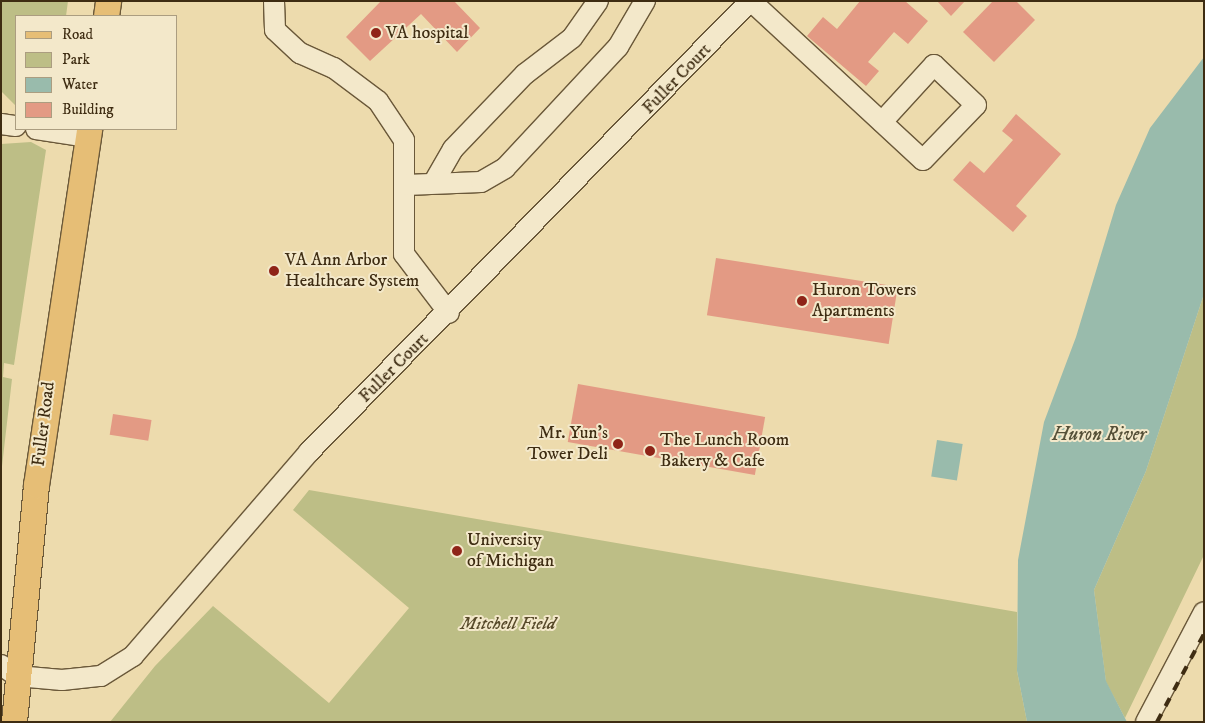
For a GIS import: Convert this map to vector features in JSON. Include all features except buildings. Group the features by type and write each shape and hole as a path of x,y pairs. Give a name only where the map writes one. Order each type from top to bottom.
{"main road":[{"path":"106,15 108,1"},
{"name":"Fuller Road","path":"14,722 6,675 50,374 88,133"}],"street":[{"path":"274,1 275,30 300,52 334,68 378,100 404,140 406,185 404,254 449,313"},
{"path":"434,182 453,149 525,74 572,38 598,1"},
{"path":"406,185 434,182 481,182 505,168 618,47 645,1"},
{"path":"750,1 923,160 976,105 934,65 882,122"},
{"name":"Fuller Court","path":"6,675 62,680 100,676 133,656 309,452 449,313 750,1"},
{"path":"1,123 15,126"},
{"path":"49,130 88,133"},
{"path":"1146,722 1204,612"}],"green space":[{"path":"1,1 68,1 66,15 15,15 15,105 1,91"},
{"path":"31,142 46,150 14,365 4,363 3,377 12,379 1,475 1,144"},
{"path":"1204,294 1204,555 1125,718 1106,682 1094,590 1146,471"},
{"name":"Mitchell Field","path":"309,490 1017,612 1017,671 1027,722 110,722 155,666 213,606 329,703 409,608 293,510"}],"water":[{"name":"Huron River","path":"1204,57 1204,294 1146,471 1094,590 1106,681 1127,722 1027,722 1017,671 1018,560 1044,422 1076,337 1116,205 1150,128"},
{"path":"937,440 963,444 957,481 931,477"}],"railway":[{"path":"1157,722 1204,634"}],"place":[{"name":"VA hospital","path":"376,33"},
{"name":"VA Ann Arbor Healthcare System","path":"274,271"},
{"name":"Huron Towers Apartments","path":"802,301"},
{"name":"Mr. Yun's Tower Deli","path":"618,444"},
{"name":"The Lunch Room Bakery & Cafe","path":"650,451"},
{"name":"University of Michigan","path":"457,551"}]}
